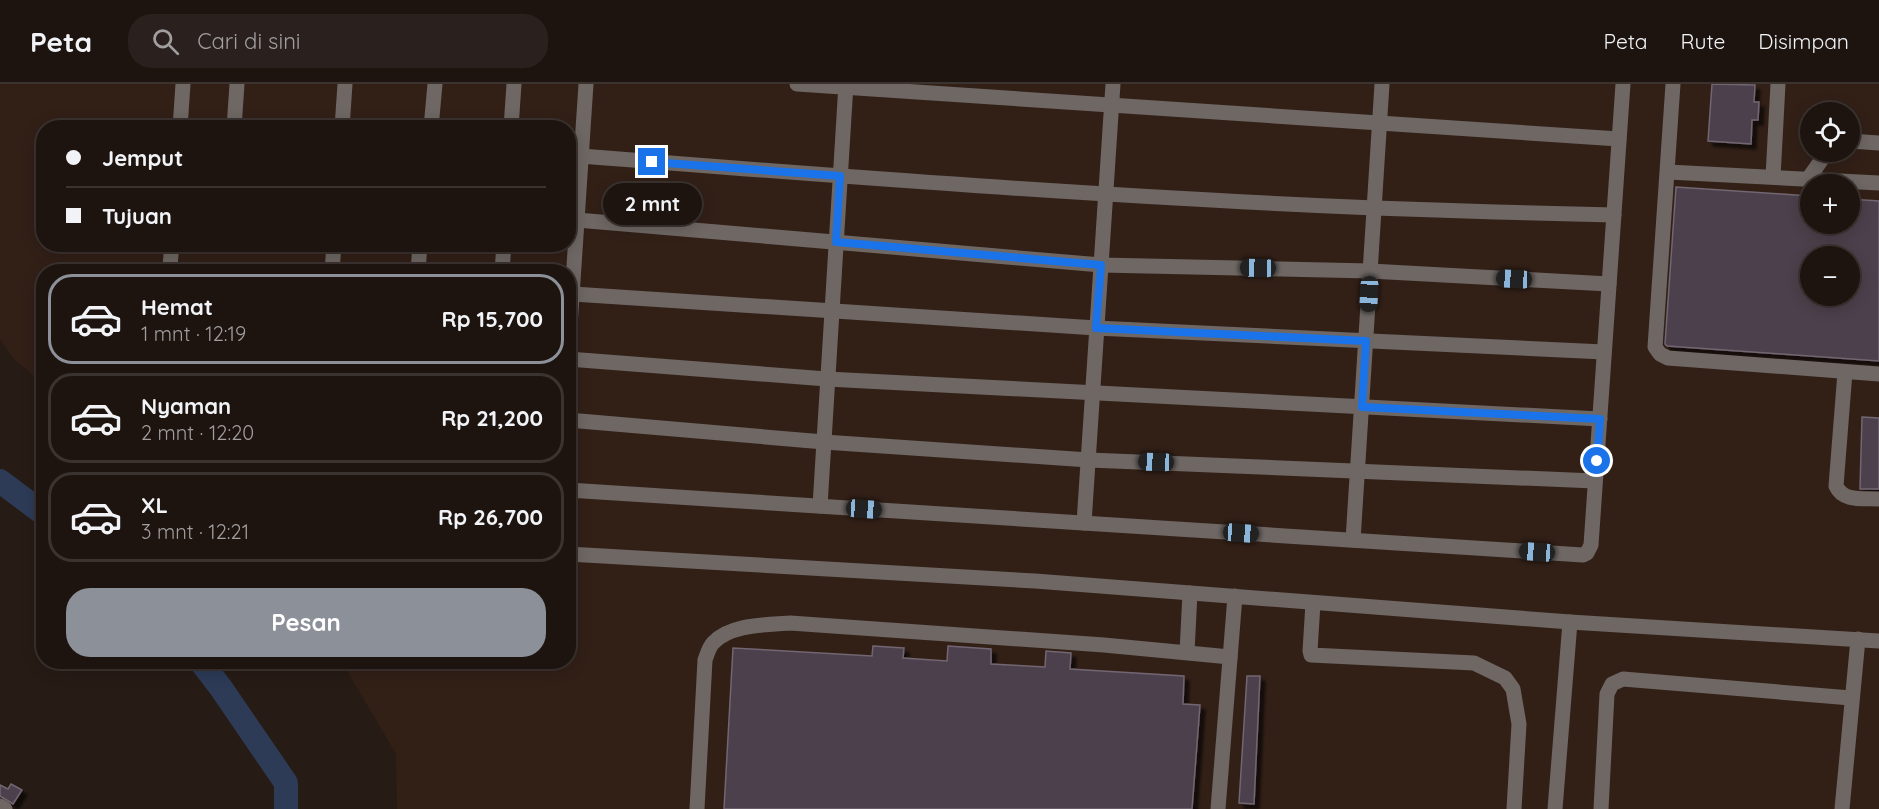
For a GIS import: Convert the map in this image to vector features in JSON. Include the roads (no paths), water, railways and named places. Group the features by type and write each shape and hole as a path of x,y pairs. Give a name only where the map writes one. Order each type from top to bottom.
{"lane":[{"path":"181,120 183,84"},
{"path":"235,120 237,84"},
{"path":"343,120 345,84"},
{"path":"432,120 435,84"},
{"path":"512,120 514,84"},
{"path":"576,238 586,84"},
{"path":"796,84 1619,139"},
{"path":"1084,523 1113,84"},
{"path":"1353,540 1382,84"},
{"path":"576,491 1583,555 1587,553 1591,545 1623,84"},
{"path":"1673,84 1655,347 1657,351 1668,358 1879,374"},
{"path":"1773,177 1778,84"},
{"path":"820,506 846,86"},
{"path":"1860,141 1879,142"},
{"path":"581,156 1106,194 1374,208 1614,215"},
{"path":"1668,172 1800,178"},
{"path":"1860,182 1879,183"},
{"path":"577,220 1101,265 1370,271 1609,284"},
{"path":"576,294 1096,328 1605,352"},
{"path":"576,359 828,379 1600,419"},
{"path":"1845,372 1836,486 1839,493 1845,497 1879,499"},
{"path":"576,421 1089,460 1595,481"},
{"path":"576,554 1035,581 1570,622 1879,641"},
{"path":"1187,652 1190,593"},
{"path":"1218,809 1235,596"},
{"path":"1313,603 1311,655 1474,663 1505,678 1513,689 1520,724 1514,809"},
{"path":"1555,809 1570,622"},
{"path":"697,809 705,660 713,643 729,632 790,623 1230,657"},
{"path":"1842,809 1858,639"},
{"path":"1601,809 1607,694 1612,684 1623,679 1851,698"},
{"path":"0,806 5,809"}],"waterway":[{"path":"0,481 36,508"},
{"path":"206,669 286,783 286,809"}]}
